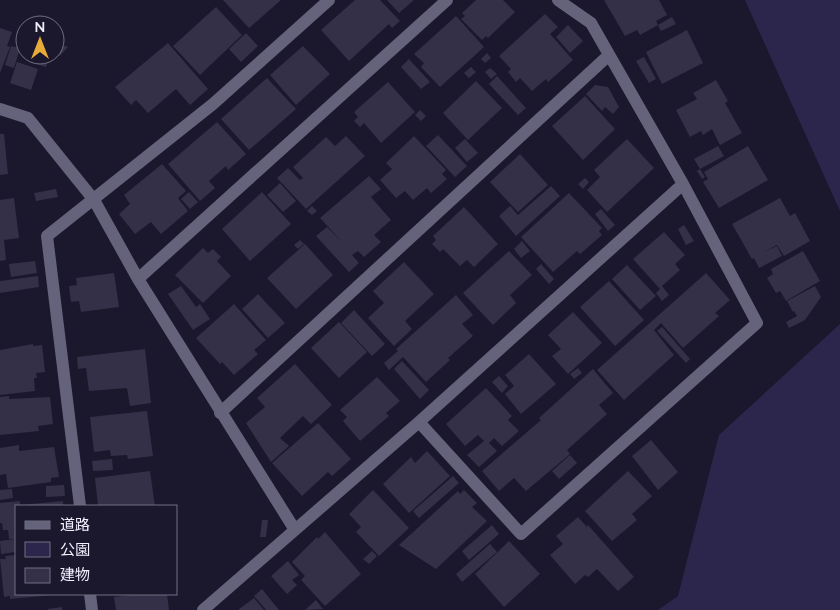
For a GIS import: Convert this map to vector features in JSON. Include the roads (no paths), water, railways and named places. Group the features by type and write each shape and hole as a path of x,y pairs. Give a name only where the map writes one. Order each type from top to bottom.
{"street":[{"path":"80,505 47,236 213,104 329,0"},
{"path":"138,279 447,0"},
{"path":"419,422 521,534 757,323 684,184 591,23 558,0"},
{"path":"220,413 609,55"},
{"path":"0,109 28,118 94,200 138,279 220,413 295,530"},
{"path":"203,610 419,422 684,184"},
{"path":"90,595 92,610"}]}
